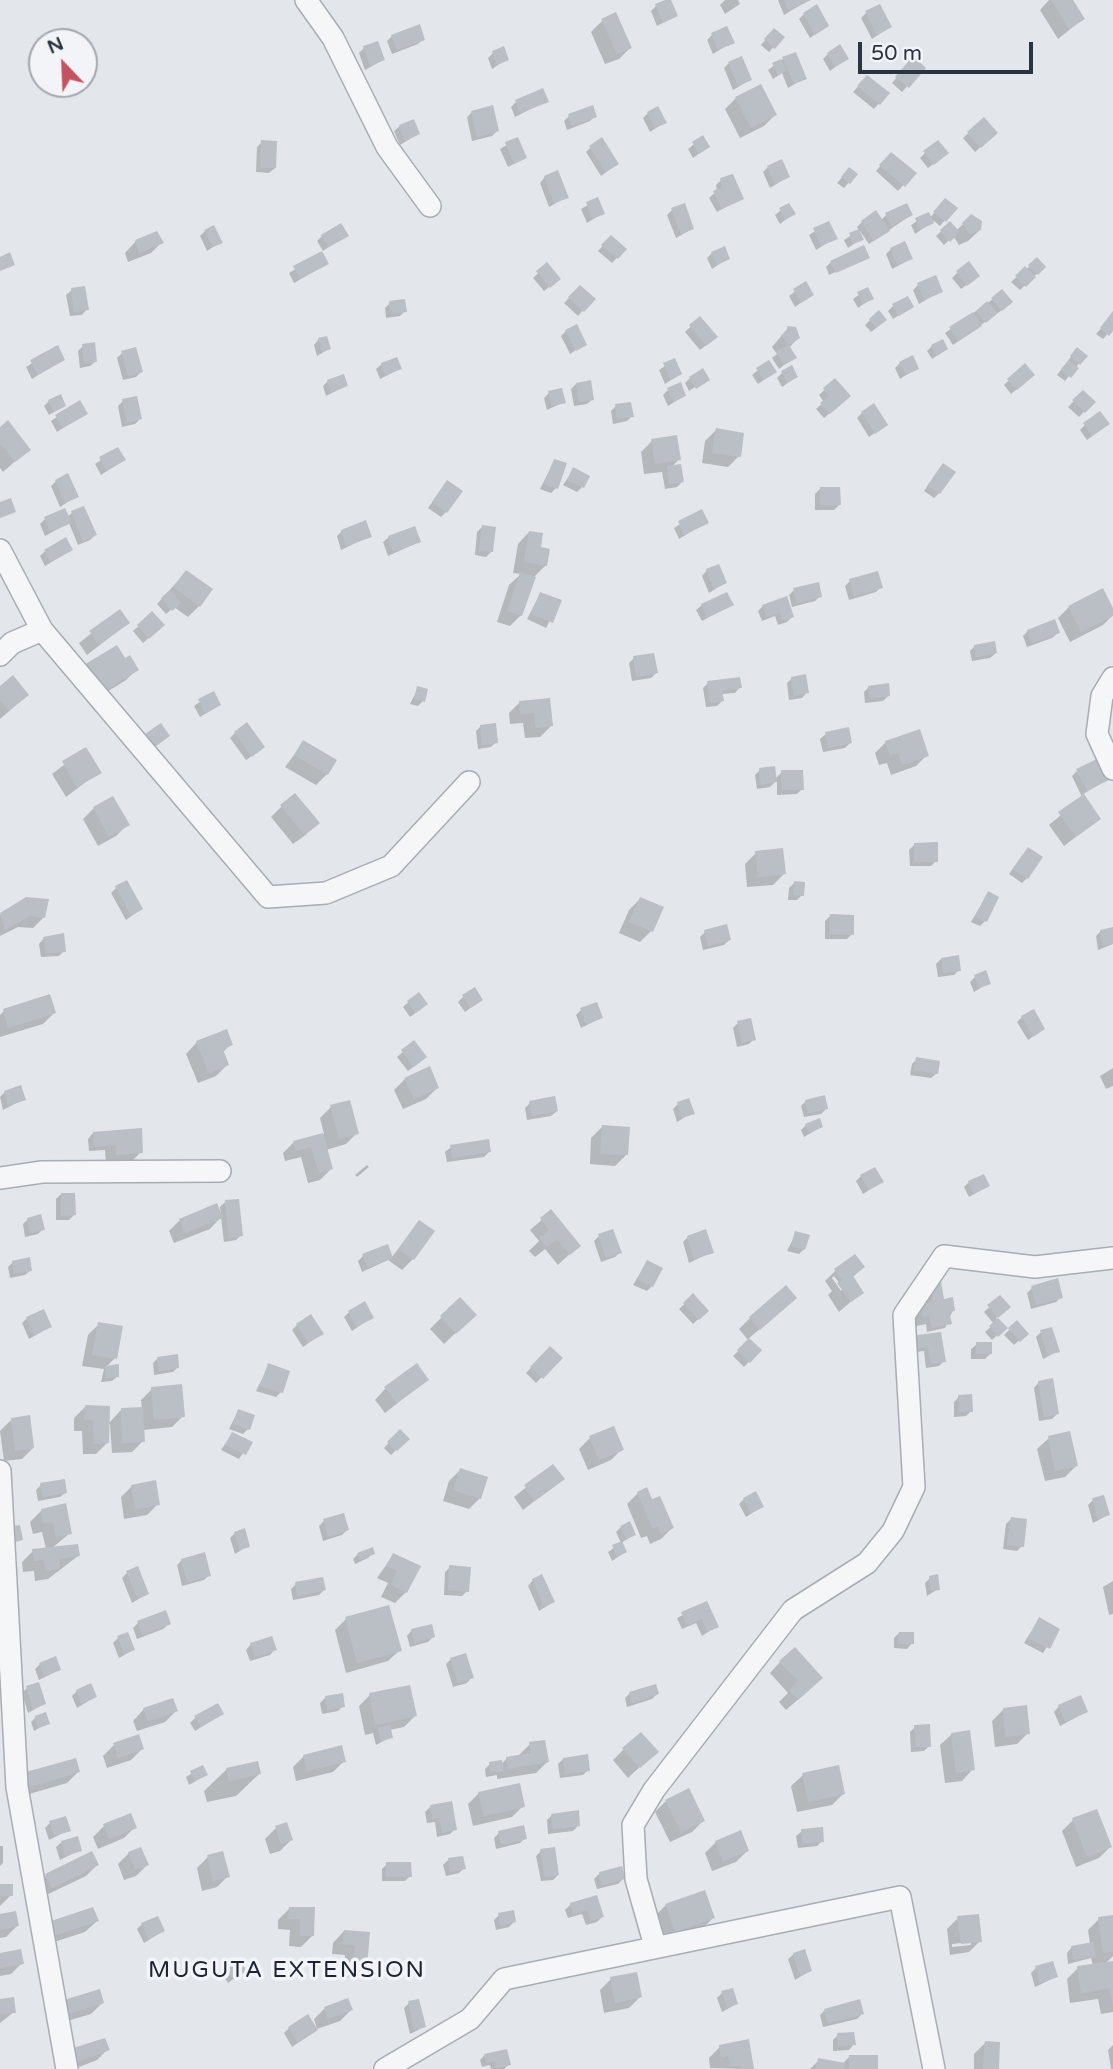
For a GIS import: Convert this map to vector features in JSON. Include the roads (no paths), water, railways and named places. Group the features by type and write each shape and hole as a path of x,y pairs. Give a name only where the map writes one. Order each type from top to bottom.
{"street":[{"path":"306,0 333,38 387,147 430,206"},
{"path":"0,550 42,630 268,897 326,893 391,866 427,824 469,782"},
{"path":"0,655 12,643 42,630"},
{"path":"1113,678 1102,696 1097,734 1113,769"},
{"path":"0,1178 42,1172 220,1171"},
{"path":"655,1946 636,1879 633,1825 654,1790 793,1610 867,1563 893,1531 914,1487 904,1315 944,1256 1034,1267 1113,1258"},
{"path":"0,1471 16,1787 66,2069"},
{"path":"385,2069 470,2019 504,1979 900,1896 934,2069"}],"district":[{"name":"MUGUTA EXTENSION","path":"287,1971"}]}
